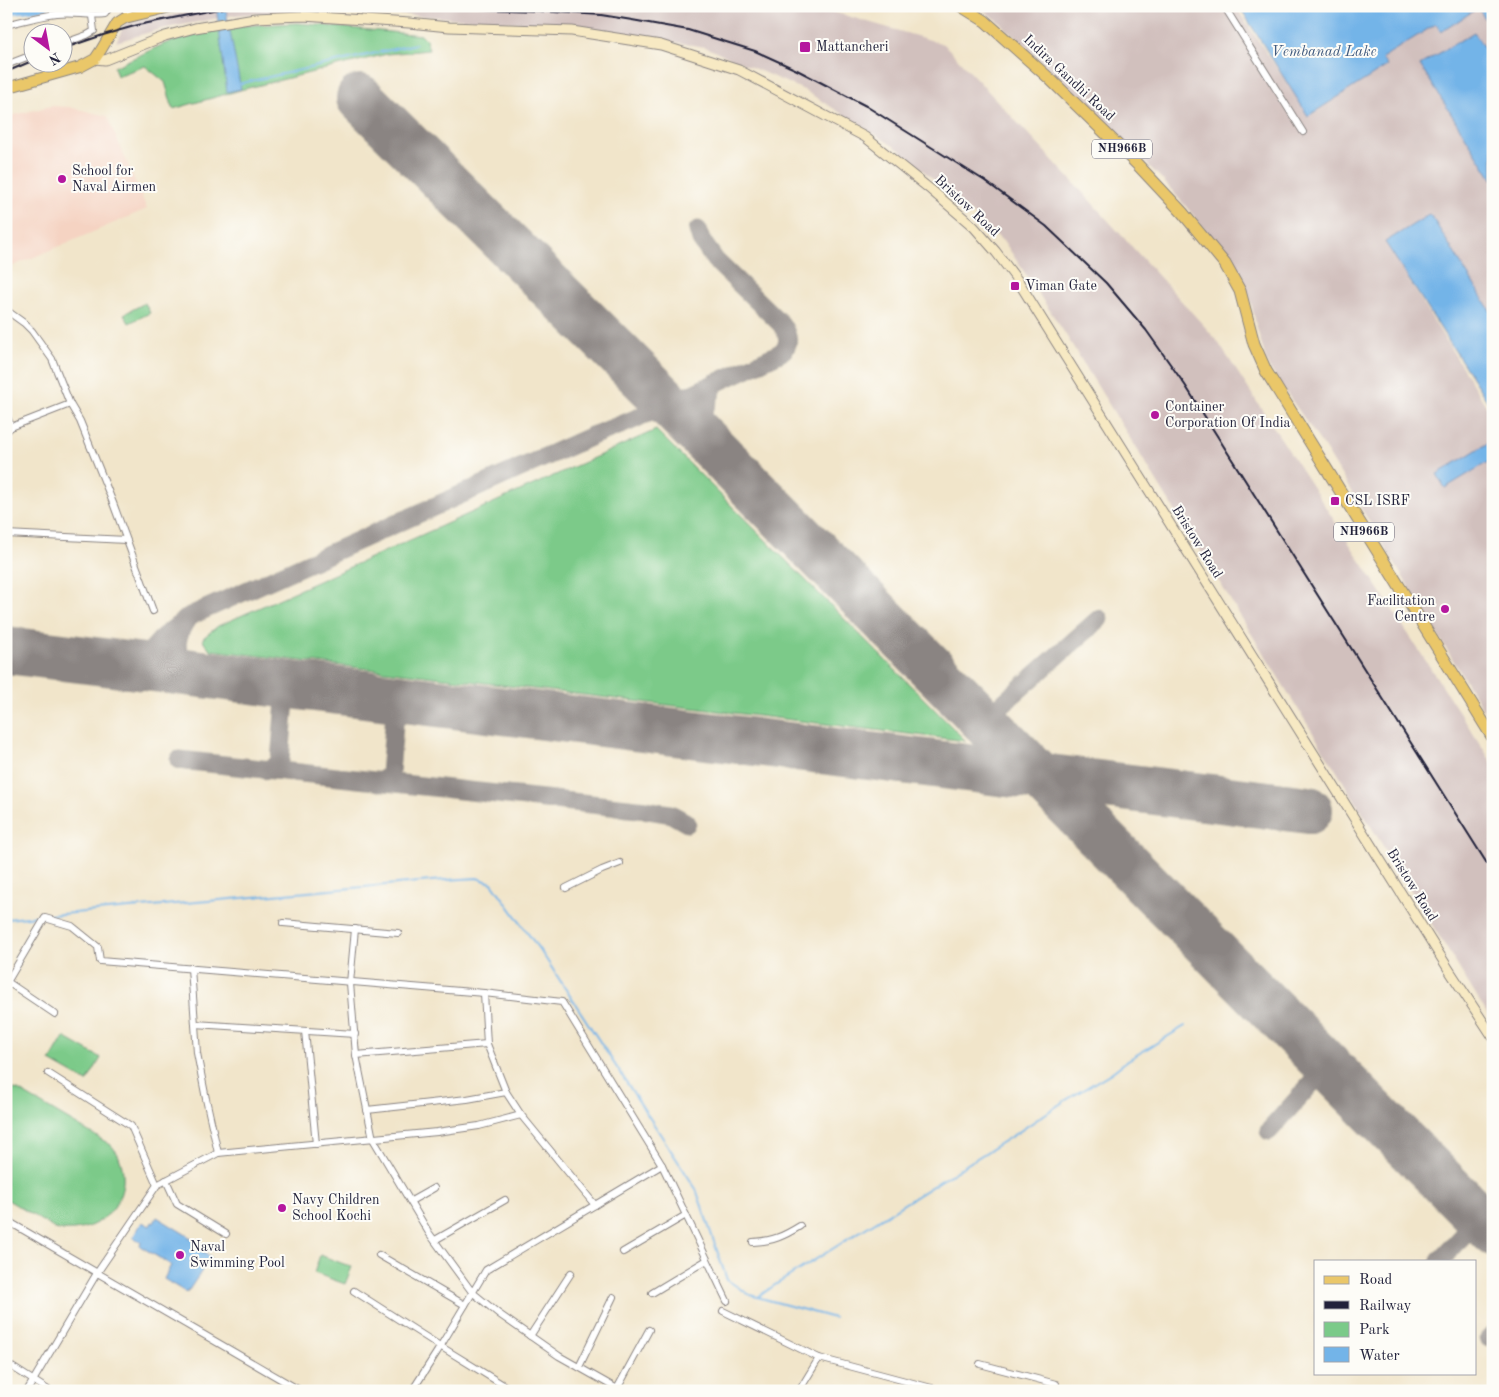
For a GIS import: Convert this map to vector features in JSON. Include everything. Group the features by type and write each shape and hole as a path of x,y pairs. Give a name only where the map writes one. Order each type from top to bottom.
{"highway":[{"name":"Indira Gandhi Road","path":"961,6 985,21 1077,105 1137,164 1182,212 1225,264 1240,291 1254,344 1266,371 1493,738"}],"main road":[{"path":"6,88 80,67 94,59 117,23 125,18 175,6"}],"street":[{"path":"6,25 37,16 60,14 92,16 105,14 110,6"},
{"path":"120,6 133,16"},
{"path":"1224,6 1303,132"},
{"path":"72,40 94,31 92,16"},
{"name":"Bristow Road","path":"94,59 105,60 165,36 195,28 255,18 303,16 409,22 449,27 572,32 661,45 738,70 865,137 910,172 974,228 996,252 1018,281 1451,973 1493,1037"},
{"path":"6,65 22,59"},
{"path":"6,310 24,322 52,359 70,404 80,421 153,611"},
{"path":"6,414 9,429 70,404"},
{"path":"6,534 126,540"},
{"path":"566,888 620,863"},
{"path":"55,1014 7,983 45,918 72,926 98,947 100,961 484,993 562,1002 662,1165 727,1301"},
{"path":"282,923 398,933"},
{"path":"355,929 350,983 356,1055 373,1139 429,1233 472,1292 498,1314 559,1356 619,1390 649,1330"},
{"path":"191,968 199,1062 218,1153"},
{"path":"484,993 487,1044 506,1092 521,1115 595,1205"},
{"path":"195,1024 355,1034"},
{"path":"305,1031 316,1144"},
{"path":"356,1055 487,1044"},
{"path":"48,1073 131,1126 157,1186"},
{"path":"367,1110 467,1099 506,1092"},
{"path":"27,1391 97,1273 157,1186 166,1180 218,1153 373,1139 479,1126 521,1115"},
{"path":"414,1390 486,1270 662,1165"},
{"path":"166,1180 177,1204 226,1234"},
{"path":"411,1201 434,1188"},
{"path":"435,1240 505,1200"},
{"path":"622,1252 686,1215"},
{"path":"6,1220 301,1391"},
{"path":"753,1242 767,1242 785,1235 800,1226"},
{"path":"379,1255 465,1305"},
{"path":"652,1293 707,1260"},
{"path":"530,1336 571,1272"},
{"path":"354,1291 513,1391"},
{"path":"578,1367 613,1297"},
{"path":"723,1311 819,1358 943,1391"},
{"path":"799,1391 819,1358"},
{"path":"6,1363 50,1391"},
{"path":"980,1364 1056,1384"}],"shaded area":[{"path":"225,6 813,6 944,44 1216,339 1493,764 1493,1023 1064,332 1005,243 900,150 804,90 705,47 582,27 318,9 235,15 161,29 116,42 126,22"},
{"path":"978,6 1235,6 1309,116 1387,66 1382,58 1436,23 1442,31 1478,8 1493,31 1493,62 1474,32 1420,65 1493,180 1493,315 1430,215 1385,242 1493,417 1493,726 1326,450 1268,366 1249,294 1226,256 1161,178 999,22"},
{"name":"School for Naval Airmen","path":"51,106 69,107 107,116 147,209 6,269 6,117"}],"green space":[{"path":"298,23 421,35 426,40 429,50 387,54 244,89 173,109 165,82 145,66 117,76 114,67 164,44 197,34 235,26"},
{"path":"145,303 150,313 129,323 124,314"},
{"path":"656,430 966,741 211,650 204,643 203,638 218,626"},
{"path":"64,1037 101,1058 87,1082 50,1061"},
{"path":"6,1087 18,1090 111,1145 117,1152 123,1170 121,1194 116,1205 99,1222 74,1230 57,1230 6,1199"},
{"path":"320,1255 352,1267 345,1284 314,1273"}],"water":[{"path":"216,6 225,6 241,89 227,92"},
{"name":"Vembanad Lake","path":"1239,6 1493,6 1493,31 1478,8 1441,32 1436,24 1382,58 1387,66 1308,116"},
{"path":"1474,32 1493,62 1493,180 1420,65"},
{"path":"1430,214 1493,315 1493,410 1385,242"},
{"path":"1493,440 1493,459 1445,488 1437,474"},
{"name":"Naval Swimming Pool","path":"157,1217 206,1247 203,1252 211,1257 187,1293 164,1279 171,1265 140,1246 141,1242 133,1237 142,1222 150,1226"}],"waterway":[{"path":"6,11 45,6"},
{"path":"77,6 92,9 104,6"},
{"path":"238,84 416,44"},
{"path":"6,919 431,881 477,878 492,883 546,959 696,1189 727,1280 750,1295 834,1318"},
{"path":"758,1297 1111,1073 1128,1060 1185,1026"}],"taxiway":[{"path":"653,388 668,396 675,397 692,394 780,353 784,350 787,343 788,339 781,324 715,260 701,240 698,230"},
{"path":"695,431 715,383"},
{"path":"105,662 129,662 140,659 147,655 164,636 190,616 594,435 639,417 654,408 658,401 653,388"},
{"path":"646,414 663,411 680,416"},
{"path":"187,619 179,635 177,647 181,658 189,665 212,675"},
{"path":"970,708 984,712 999,707 1099,619"},
{"path":"266,770 275,767 280,760 285,701 283,691 276,683"},
{"path":"379,782 390,773 395,713 393,704 386,697"},
{"path":"999,707 995,719 999,737"},
{"path":"179,760 647,810 671,814 687,823"},
{"path":"1269,1131 1319,1075 1322,1067 1320,1060"},
{"path":"1441,1260 1471,1227 1474,1220 1473,1212"},
{"path":"1489,1338 1493,1334"}],"runway":[{"path":"360,98 653,388 1493,1232"},
{"path":"6,650 1309,810"}],"railway":[{"path":"72,46 138,25 233,6"},
{"path":"391,6 601,15 688,30 755,51 797,70 866,106 985,181 1046,226 1106,283 1146,330 1185,385 1493,873"},
{"path":"6,72 22,65"}],"place":[{"name":"Mattancheri","path":"805,47"},
{"name":"School for Naval Airmen","path":"62,179"},
{"name":"Viman Gate","path":"1015,286"},
{"name":"Container Corporation Of India","path":"1155,415"},
{"name":"CSL ISRF","path":"1335,501"},
{"name":"Facilitation Centre","path":"1445,609"},
{"name":"Navy Children School Kochi","path":"282,1208"},
{"name":"Naval Swimming Pool","path":"180,1255"}]}
